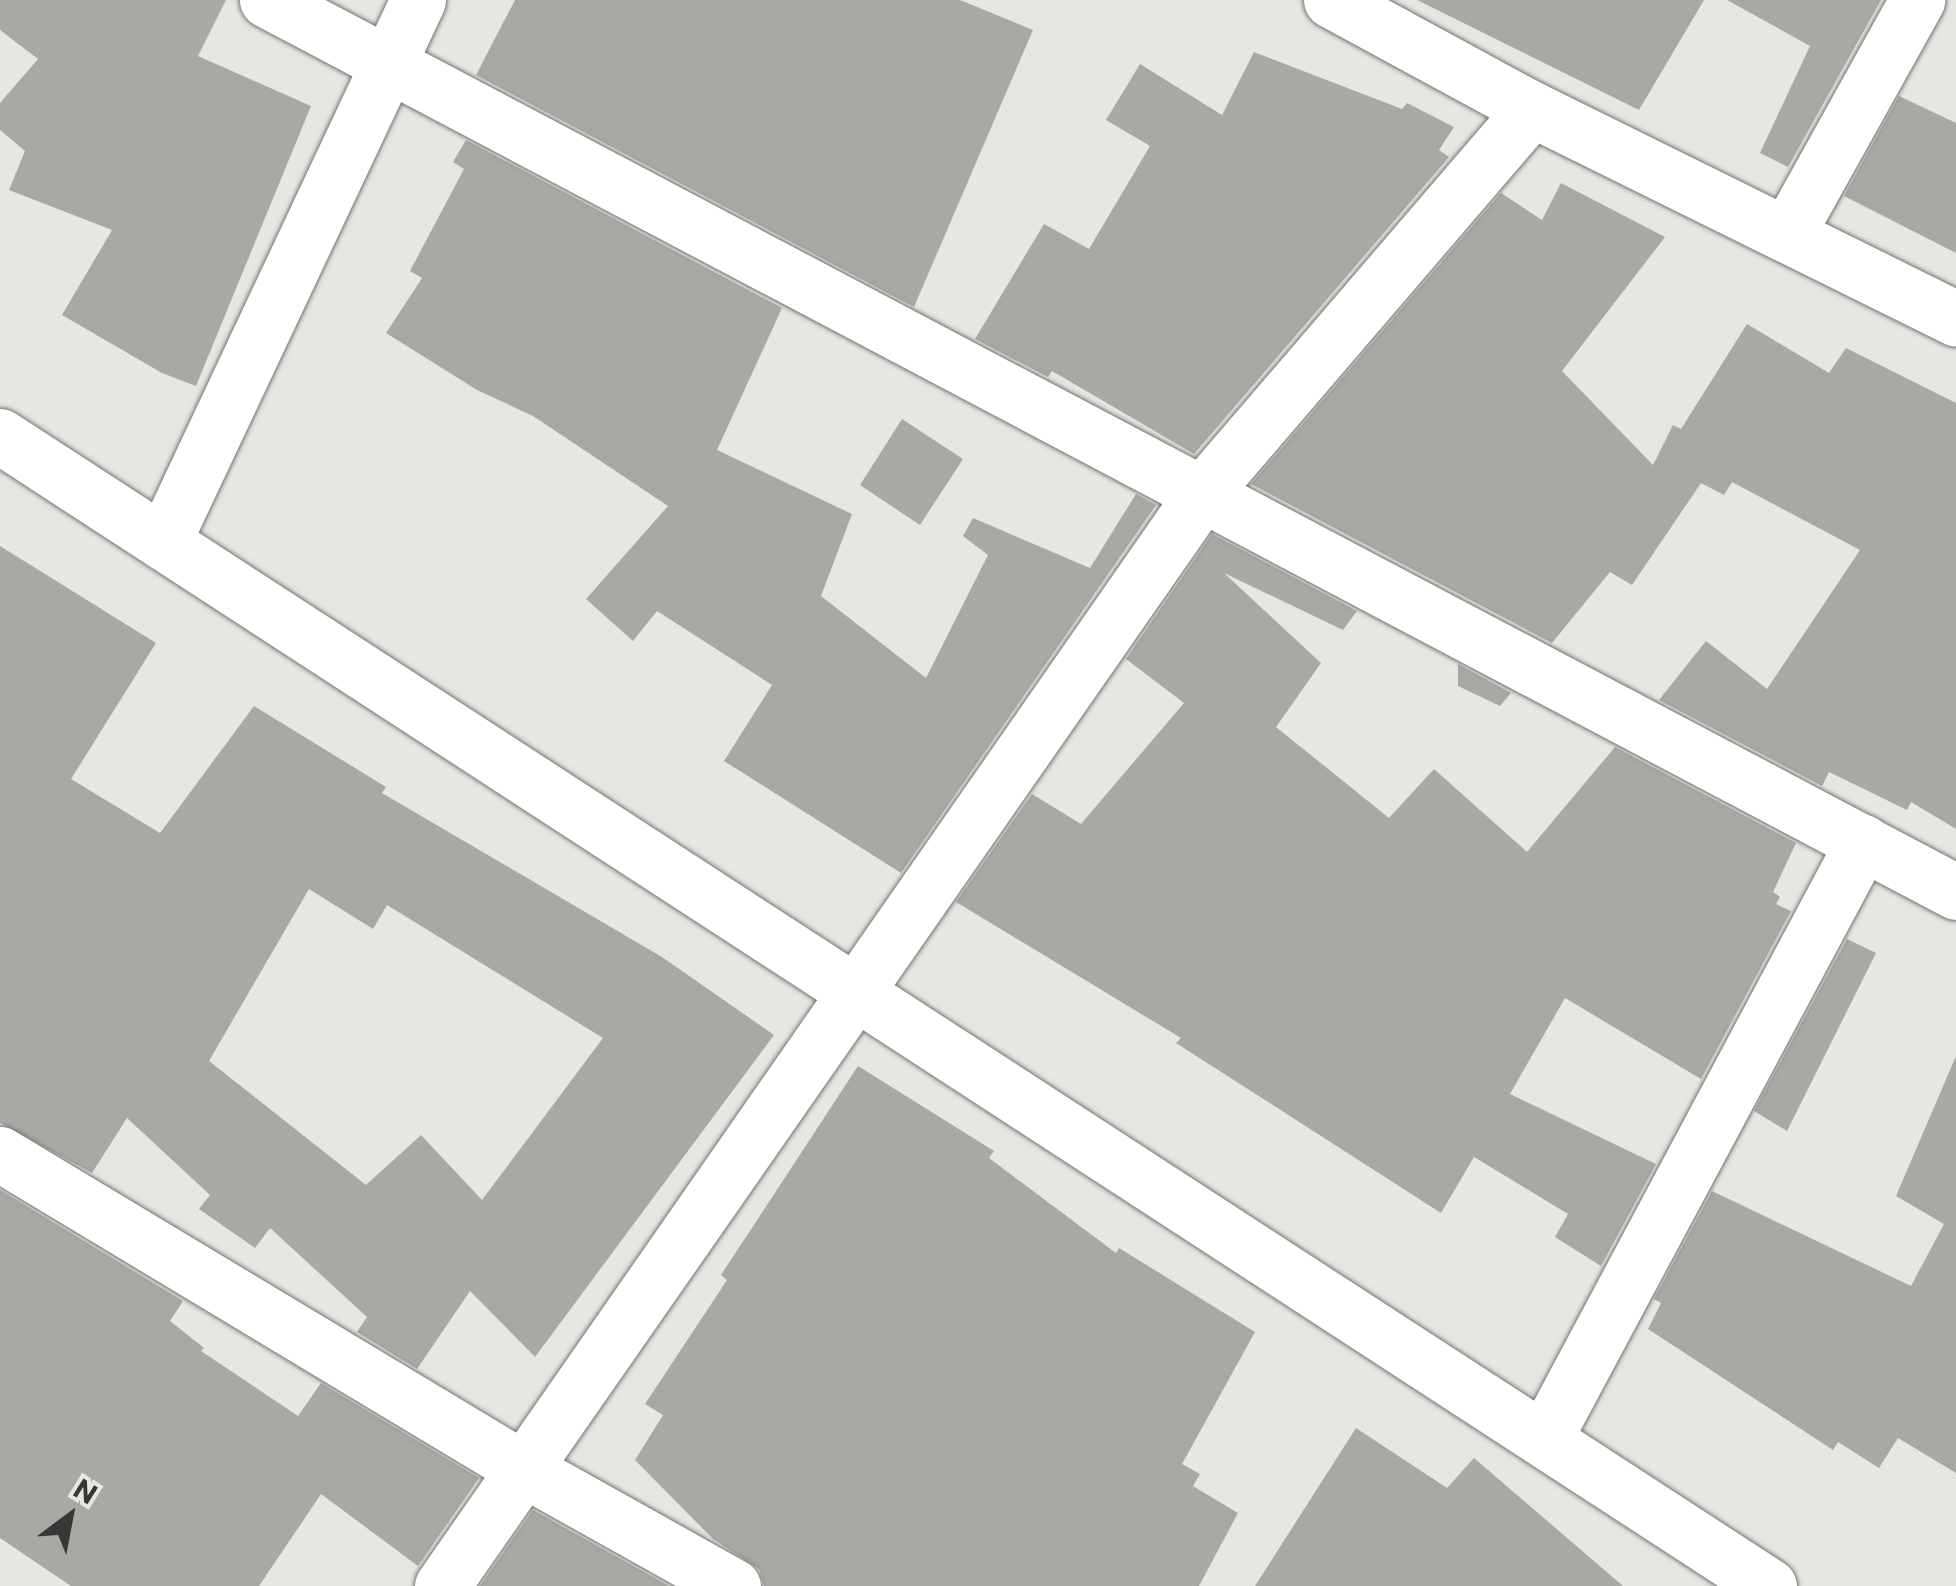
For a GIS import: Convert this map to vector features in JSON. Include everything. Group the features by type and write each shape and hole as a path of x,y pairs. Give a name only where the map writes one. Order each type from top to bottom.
{"street":[{"path":"267,0 386,67 1204,490 1956,892"},
{"path":"163,542 418,0"},
{"path":"1332,0 1532,109 1956,320"},
{"path":"1787,234 1917,0"},
{"path":"442,1586 527,1472 1204,490 1532,109"},
{"path":"0,436 1769,1586"},
{"path":"1544,1439 1863,842"},
{"path":"0,1154 527,1472 733,1586"}],"building":[{"path":"0,0 226,0 198,56 311,106 196,386 162,373 62,315 112,230 9,190 25,151 0,130 0,103 38,59 0,30"},
{"path":"515,0 960,0 1033,30 914,307 476,75"},
{"path":"1417,0 1704,0 1639,110"},
{"path":"1727,0 1881,0 1788,167 1760,153 1810,46"},
{"path":"1254,52 1402,109 1407,103 1454,127 1439,150 1449,157 1194,454 1052,371 1048,377 975,339 1044,224 1089,249 1150,146 1106,120 1140,64 1222,115"},
{"path":"1899,96 1956,123 1956,253 1844,196"},
{"path":"466,140 782,308 717,450 852,514 821,596 926,678 988,555 963,536 973,518 1090,568 1136,494 1156,505 901,873 724,761 772,685 657,611 633,641 586,599 668,506 533,416 477,390 386,333 422,278 410,271 464,169 453,162"},
{"path":"1561,183 1665,237 1562,371 1653,465 1673,425 1681,429 1747,324 1829,373 1846,348 1956,403 1956,829 1911,802 1907,810 1829,772 1822,786 1659,700 1706,641 1767,689 1860,550 1732,482 1724,495 1701,483 1632,585 1610,572 1552,643 1251,484 1501,193 1542,220"},
{"path":"902,419 963,459 920,525 860,485"},
{"path":"1212,534 1357,611 1343,630 1224,573 1321,663 1276,727 1389,818 1434,769 1527,852 1615,747 1796,843 1773,892 1780,897 1776,904 1791,911 1701,1079 1565,998 1510,1094 1656,1164 1601,1266 1555,1237 1568,1214 1474,1157 1441,1213 1176,1043 1181,1038 956,902 1032,794 1081,824 1184,703 1126,659"},
{"path":"0,546 156,643 71,779 160,833 254,706 386,787 382,793 662,957 774,1035 535,1357 470,1291 417,1369 357,1332 367,1317 270,1228 255,1248 199,1209 210,1195 127,1118 92,1173 0,1123","holes":["309,889 373,929 387,905 603,1038 482,1200 421,1135 366,1185 209,1061"]},
{"path":"1458,664 1511,693 1500,706 1458,686"},
{"path":"1847,939 1876,953 1787,1131 1754,1111"},
{"path":"1956,1056 1956,1473 1898,1438 1879,1468 1838,1442 1833,1450 1648,1329 1661,1303 1654,1299 1712,1191 1911,1286 1944,1224 1896,1196"},
{"path":"858,1066 994,1151 989,1158 1116,1253 1119,1248 1255,1332 1182,1464 1200,1474 1193,1486 1238,1513 1199,1586 764,1586 759,1569 713,1539 635,1460 663,1415 645,1404 727,1280 721,1275"},
{"path":"0,1190 183,1301 170,1321 204,1348 201,1351 298,1416 321,1383 479,1478 418,1566 321,1494 259,1586 71,1586 0,1538"},
{"path":"1356,1428 1447,1488 1474,1458 1623,1586 1255,1586"},
{"path":"533,1510 669,1586 480,1586"}]}
